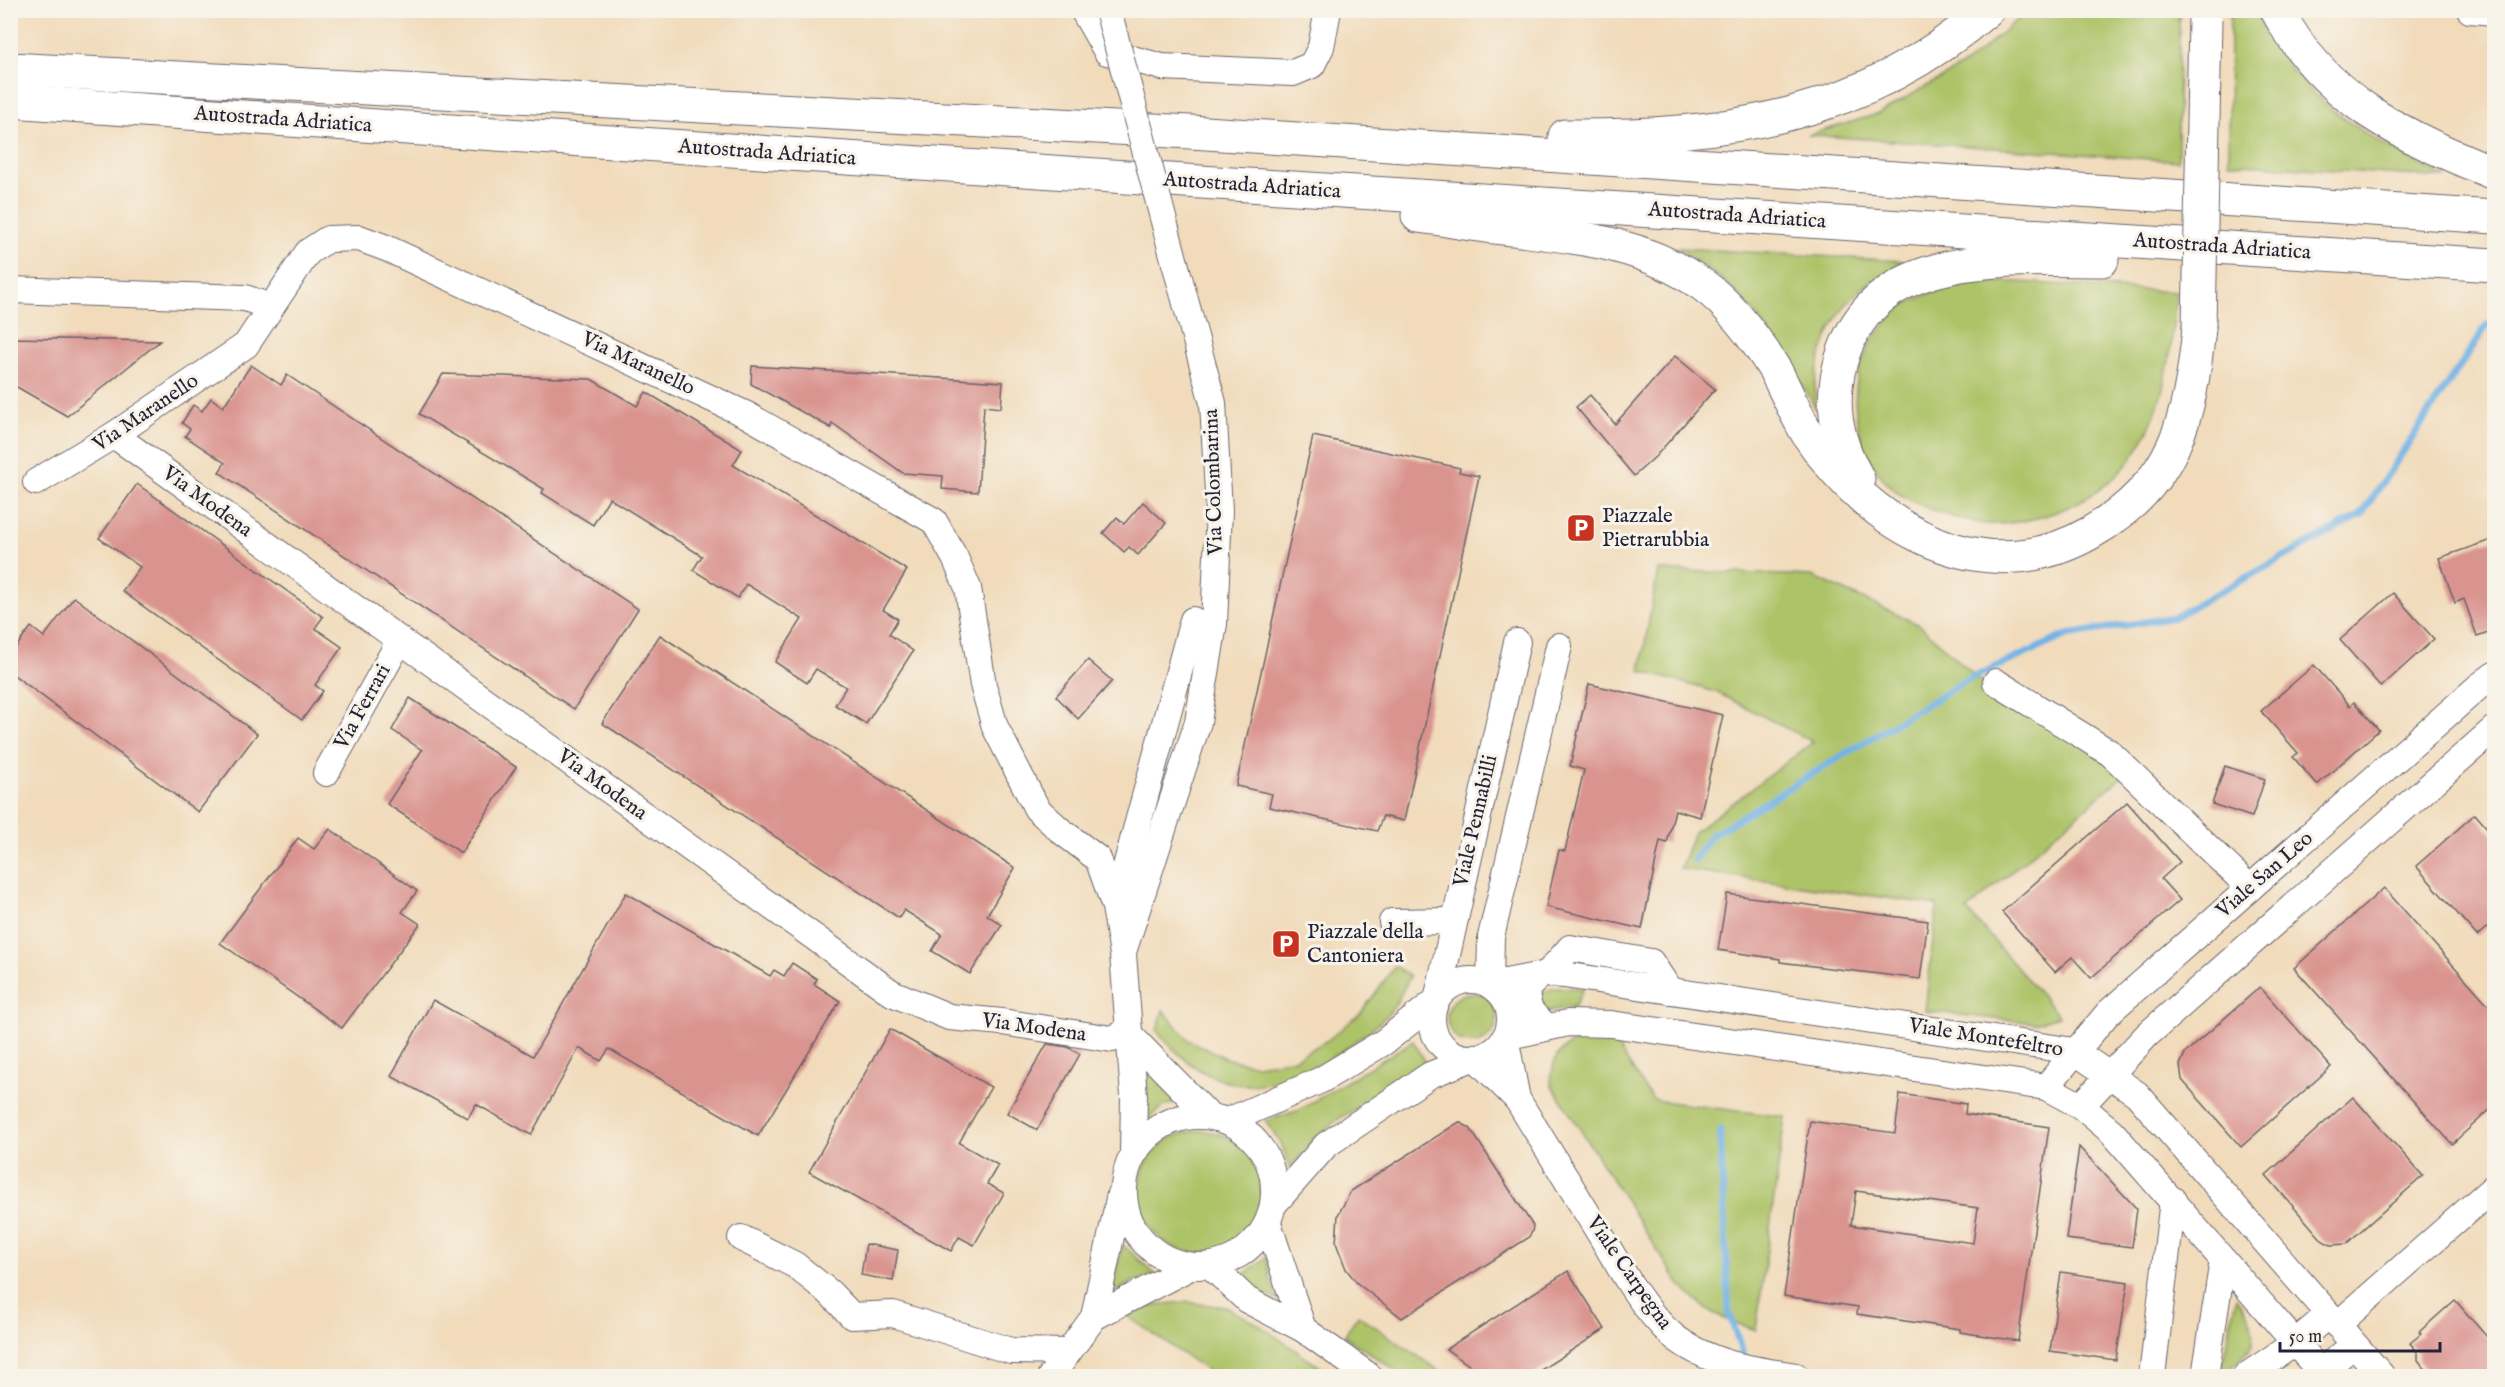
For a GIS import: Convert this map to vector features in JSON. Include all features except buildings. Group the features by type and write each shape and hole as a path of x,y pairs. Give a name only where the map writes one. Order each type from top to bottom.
{"highway":[{"path":"1190,132 1631,136 1736,127 1833,101 1892,75 1933,51 1987,10"},
{"path":"2277,10 2287,30 2312,64 2337,90 2431,147 2494,173"},
{"path":"1185,181 1602,241 1642,252 1704,286 1731,310 1775,370 1808,434 1835,472 1894,523 1913,535 1961,552 1996,557 2032,555 2074,543 2113,520 2145,491 2173,450 2187,410 2199,328 2206,15"},
{"name":"Autostrada Adriatica","path":"10,69 1190,132 2494,217"},
{"name":"Autostrada Adriatica","path":"10,101 1185,181 2481,264"},
{"path":"1873,506 1849,464 1839,438 1834,413 1834,391 1846,341 1863,316 1885,295 1912,278 1941,268 1973,262 2007,260 2481,264"}],"street":[{"path":"1083,10 1107,52 1162,67 1293,73 1312,65 1321,47 1328,10"},
{"name":"Via Colombarina","path":"1108,10 1213,403 1219,510 1214,624 1198,722 1123,954"},
{"path":"2470,10 2494,12"},
{"name":"Via Maranello","path":"36,482 114,435 246,345 308,252 328,239 359,238 386,248 747,415 934,521 955,558 968,588 983,685 995,728 1037,809 1098,859"},
{"path":"10,290 245,298 271,307"},
{"name":"Via Modena","path":"114,435 892,993 950,1017 1002,1022 1112,1039 1127,1032"},
{"name":"Via Colombarina","path":"1115,907 1193,620"},
{"name":"Via Ferrari","path":"326,773 400,640"},
{"name":"Viale Pennabilli","path":"1437,1000 1517,642"},
{"name":"Viale Pennabilli","path":"1490,985 1491,937 1559,646"},
{"name":"Viale San Leo","path":"2046,1087 2108,1013 2494,675"},
{"path":"1996,682 2110,753 2250,888"},
{"name":"Viale San Leo","path":"2081,1107 2147,1035 2494,729"},
{"name":"Via Colombarina","path":"1098,859 1115,907 1123,954 1127,1032 1134,1096 1133,1154"},
{"path":"1392,922 1454,921"},
{"path":"1543,975 1527,987 1526,1000 1530,1012 1548,1027"},
{"name":"Viale Montefeltro","path":"1490,985 1543,975 1670,991 2074,1052 2137,1094 2382,1377"},
{"path":"1094,1317 1200,1266 1235,1258 1254,1243 1271,1214 1326,1145 1430,1075 1487,1054 1497,1047 1505,1037 1509,1026 1506,1002 1490,985 1478,981 1460,982 1444,990 1437,1000 1432,1024 1435,1035 1452,1053 1463,1057 1475,1057"},
{"path":"1051,1377 1094,1317 1124,1178 1133,1154 1147,1136 1165,1123 1187,1116 1219,1119 1321,1080 1384,1042 1437,1000"},
{"name":"Viale Montefeltro","path":"1505,1037 1568,1023 1611,1024 1636,1035 2046,1087 2081,1107 2112,1131 2320,1375"},
{"path":"1127,1032 1219,1119 1250,1135 1266,1155 1274,1179 1271,1214 1303,1329"},
{"name":"Viale Carpegna","path":"1505,1037 1517,1099"},
{"name":"Viale Carpegna","path":"1475,1057 1517,1099 1619,1266 1652,1313 1672,1335 1698,1352 1733,1366 1796,1377"},
{"path":"1124,1178 1124,1203 1131,1226 1146,1246 1166,1260 1200,1266 1247,1300 1303,1329 1370,1377"},
{"path":"2246,1377 2333,1320 2494,1187"},
{"path":"2152,1377 2173,1200"},
{"path":"741,1238 795,1265 830,1293 852,1316 893,1314 1011,1351 1068,1352"},
{"path":"2205,1377 2223,1260"},
{"path":"2320,1375 2354,1345"}],"green space":[{"path":"2027,11 2179,11 2178,161 1808,135 1878,114 1967,63"},
{"path":"2230,11 2256,11 2271,40 2289,67 2311,90 2361,130 2389,148 2446,178 2229,163"},
{"path":"1678,248 1906,261 1863,288 1845,305 1838,316 1826,340 1818,364 1815,384 1816,409 1774,339 1749,306 1720,278"},
{"path":"1977,282 2020,282 2176,292 2170,353 2162,393 2148,431 2138,449 2110,481 2092,494 2053,513 2011,523 1990,524 1959,519 1911,501 1898,493 1886,482 1873,464 1863,444 1857,423 1855,401 1857,380 1863,359 1873,340 1887,322 1904,306 1921,297"},
{"path":"1658,570 1812,576 1920,625 1984,684 2096,752 2124,775 1967,910 2059,1016 2035,1023 1925,1011 1937,905 1680,869 1694,832 1813,742 1716,692 1640,671"},
{"path":"1395,966 1410,977 1389,1013 1338,1054 1316,1068 1293,1077 1250,1085 1218,1079 1184,1059 1157,1031 1163,1010 1188,1040 1228,1059 1257,1065 1294,1059 1328,1040 1361,1013"},
{"path":"1554,988 1583,988 1575,1006 1539,1013 1533,996"},
{"path":"1467,993 1477,993 1490,1000 1497,1013 1497,1023 1490,1036 1477,1043 1467,1043 1458,1039 1451,1032 1447,1023 1447,1013 1451,1004 1458,997"},
{"path":"1592,1036 1613,1040 1653,1100 1785,1117 1756,1330 1705,1308 1679,1284 1551,1084 1554,1064 1561,1051 1573,1043"},
{"path":"1413,1041 1427,1064 1340,1118 1312,1140 1290,1169 1281,1143 1265,1121 1300,1110"},
{"path":"1139,1059 1188,1099 1164,1106 1144,1122"},
{"path":"1200,1131 1223,1136 1234,1141 1243,1149 1251,1158 1256,1169 1261,1192 1256,1215 1251,1226 1243,1235 1234,1243 1223,1248 1200,1253 1177,1248 1166,1243 1157,1235 1149,1226 1144,1215 1139,1192 1144,1169 1149,1158 1157,1149 1166,1141 1177,1136"},
{"path":"1123,1245 1156,1275 1132,1282 1109,1295"},
{"path":"1267,1257 1270,1278 1279,1301 1236,1280"},
{"path":"2236,1297 2250,1320 2253,1339 2244,1356 2221,1372"},
{"path":"1185,1302 1226,1307 1256,1323 1333,1376 1215,1376 1127,1316 1155,1305"},
{"path":"1358,1315 1447,1376 1404,1376 1344,1336"}],"waterway":[{"path":"1694,860 1710,836 1965,681 2067,635 2174,617 2361,515 2487,325"},
{"path":"1720,1130 1729,1313 1746,1363"}],"place":[{"name":"Piazzale Pietrarubbia","path":"1581,528"},
{"name":"Piazzale della Cantoniera","path":"1286,944"}]}
